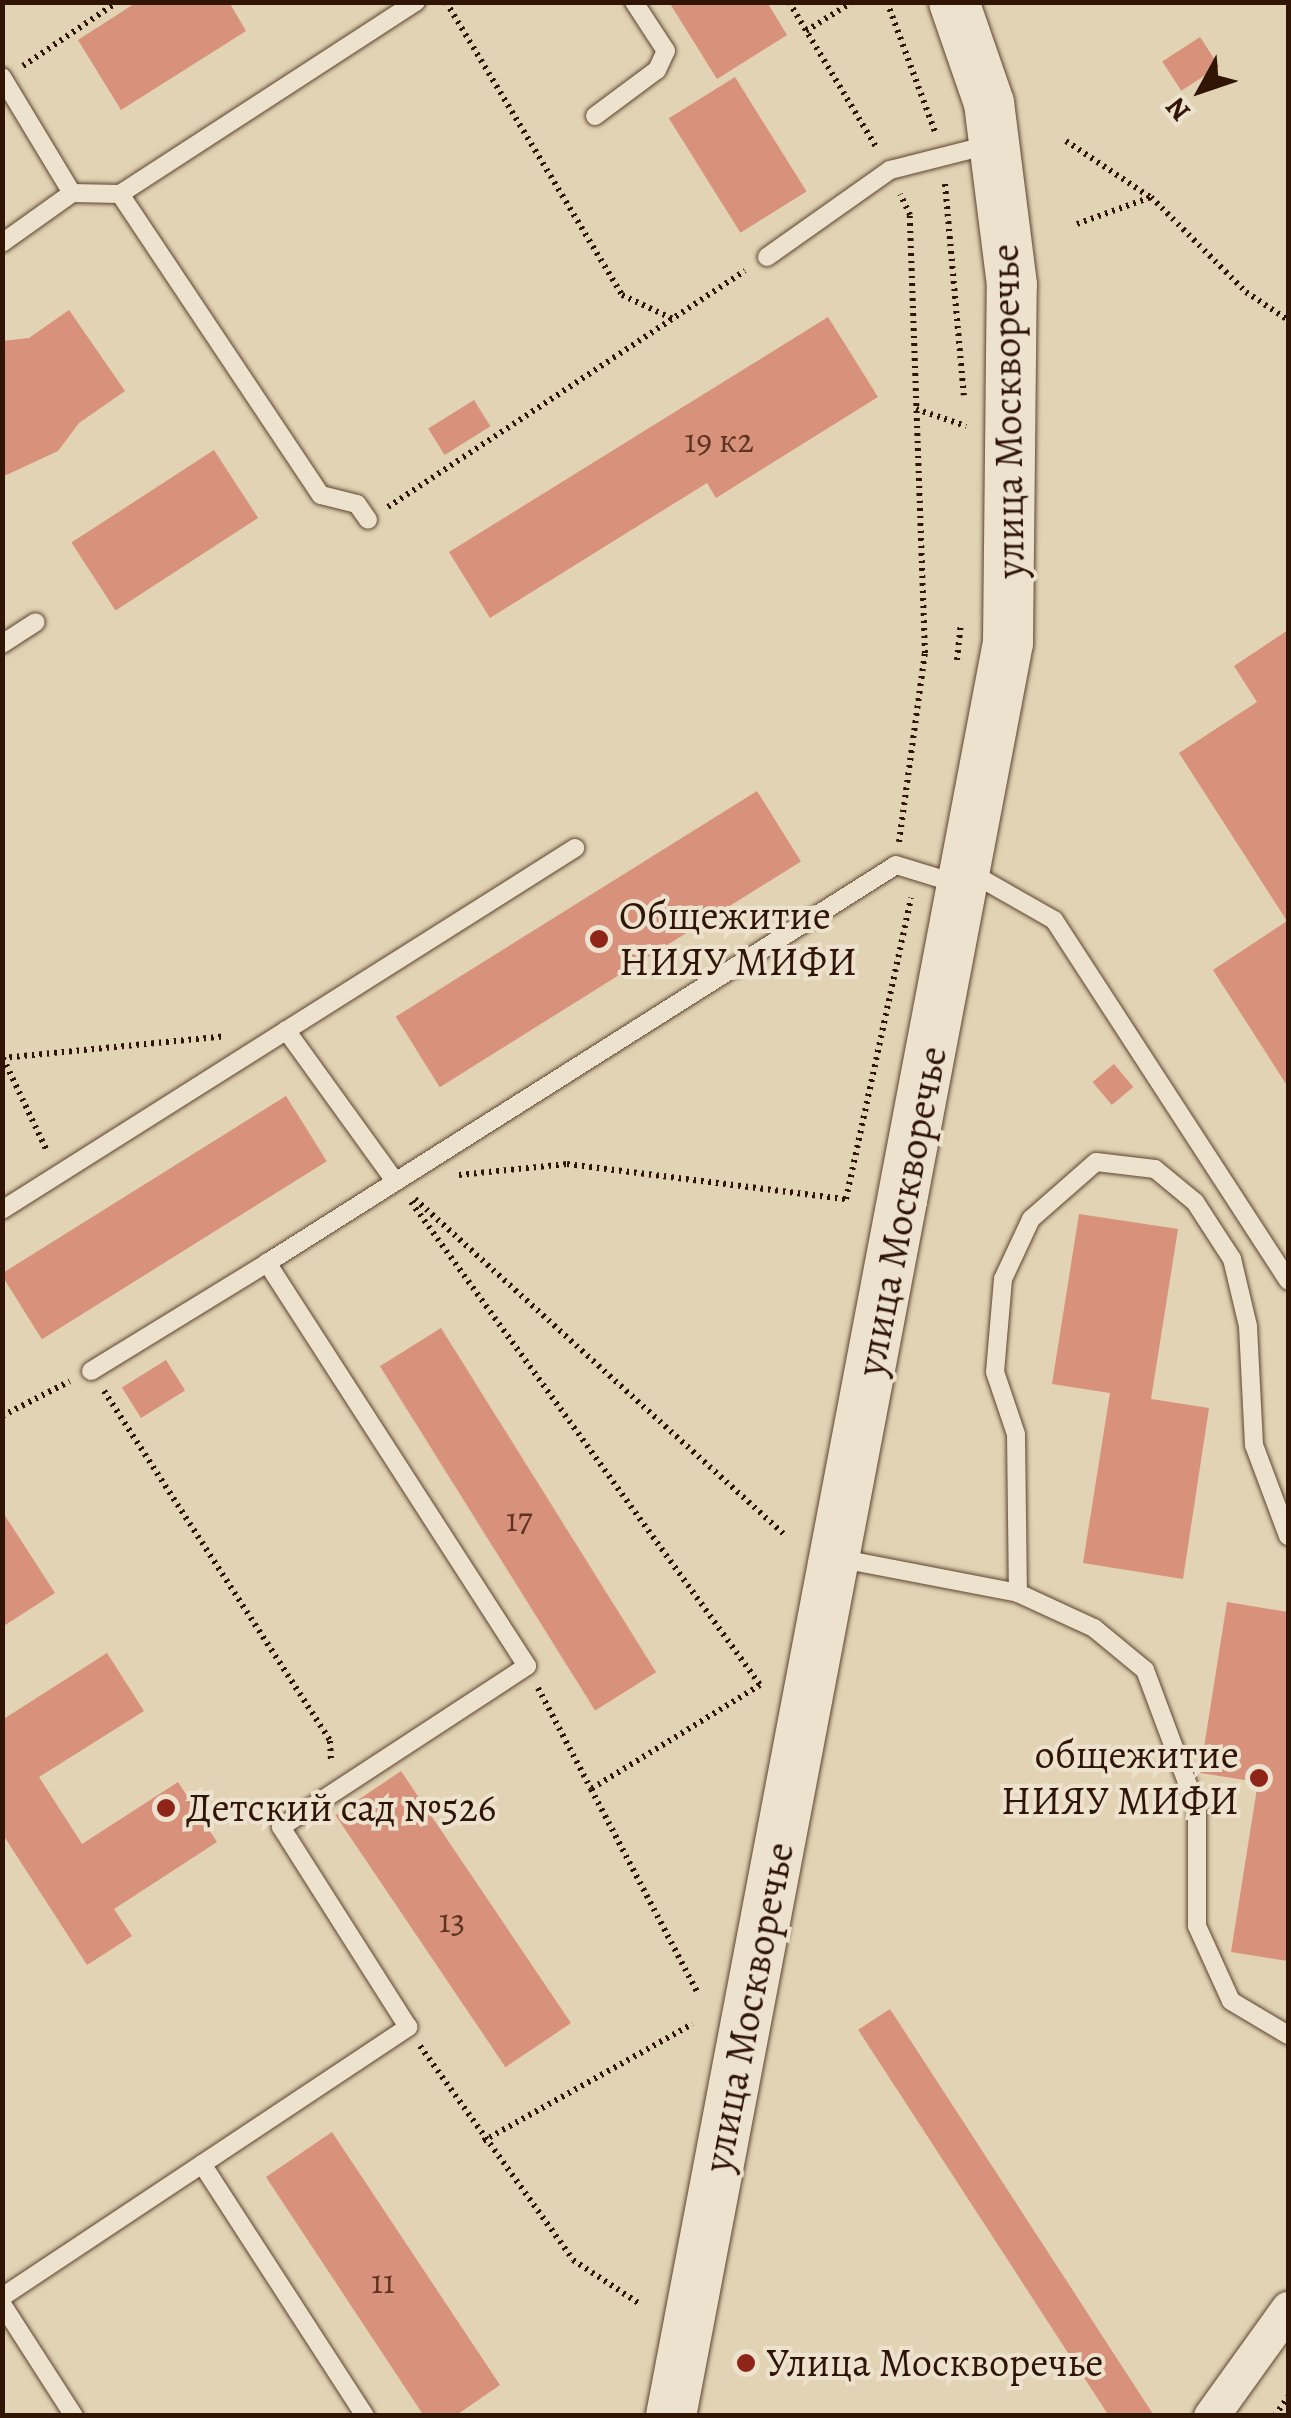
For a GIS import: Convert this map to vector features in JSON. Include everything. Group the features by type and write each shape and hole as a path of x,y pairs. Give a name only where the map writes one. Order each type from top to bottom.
{"main road":[{"name":"улица Москворечье","path":"671,2416 1008,643 1013,544 1012,285 994,144 954,2"}],"street":[{"path":"1211,2416 1288,2309"}],"lane":[{"path":"2,243 72,192 120,194 416,2"},
{"path":"596,116 658,70 666,51 634,2"},
{"path":"3,78 72,192"},
{"path":"766,257 890,170 994,144"},
{"path":"120,194 321,495 358,504 368,520"},
{"path":"2,644 36,622"},
{"path":"2,1210 576,848"},
{"path":"91,1370 896,864 966,878 1054,920 1288,1281"},
{"path":"286,1030 395,1181"},
{"path":"1018,1593 1016,1434 996,1372 1003,1280 1032,1218 1096,1162 1155,1170 1196,1202 1232,1259 1248,1326 1254,1445 1288,1536"},
{"path":"74,2416 2,2300 408,2027 281,1827 527,1666 266,1263"},
{"path":"834,1557 1018,1593 1094,1628 1144,1670 1197,1809 1196,1926 1231,2001 1288,2034"},
{"path":"202,2164 365,2416"}],"path":[{"path":"3,78 117,2"},
{"path":"446,2 622,294 673,319"},
{"path":"790,2 890,170 910,215 925,653 896,864"},
{"path":"806,31 852,2"},
{"path":"888,2 924,84 941,157 966,446"},
{"path":"1066,142 1150,198 1246,292 1288,320"},
{"path":"1077,224 1150,198"},
{"path":"368,520 766,257"},
{"path":"916,409 966,426"},
{"path":"953,678 962,600"},
{"path":"395,1181 567,1164 846,1198 917,870"},
{"path":"58,1174 3,1058 286,1030"},
{"path":"395,1181 786,1536"},
{"path":"395,1181 760,1685 591,1788"},
{"path":"2,1416 91,1370 330,1742 332,1793"},
{"path":"527,1666 698,1994"},
{"path":"483,2141 692,2024"},
{"path":"408,2027 483,2141 572,2260 640,2304"},
{"path":"1275,2416 1288,2397"}],"building":[{"path":"137,2 229,2 246,31 121,110 78,40"},
{"path":"669,2 767,2 787,35 717,79"},
{"path":"1200,37 1219,66 1181,91 1162,62"},
{"path":"735,77 807,191 740,233 669,118"},
{"path":"69,310 125,391 79,423 58,451 2,477 2,341 29,338"},
{"path":"828,317 878,397 716,498 707,483 490,618 449,552"},
{"path":"474,400 490,426 445,455 428,429"},
{"path":"214,450 258,518 116,611 71,543"},
{"path":"1288,630 1288,1087 1213,970 1287,921 1179,753 1257,702 1234,666"},
{"name":"Общежитие НИЯУ МИФИ","path":"757,791 801,861 440,1087 396,1017"},
{"path":"1114,1064 1133,1087 1112,1105 1093,1082"},
{"path":"286,1096 327,1161 42,1339 2,1273"},
{"path":"1079,1214 1178,1229 1151,1399 1209,1408 1183,1579 1083,1563 1110,1393 1052,1384"},
{"path":"441,1328 656,1672 595,1710 380,1366"},
{"path":"166,1360 185,1391 141,1418 122,1388"},
{"path":"2,1511 55,1593 2,1627"},
{"name":"общежитие НИЯУ МИФИ","path":"1227,1602 1288,1612 1288,1961 1231,1952 1258,1782 1200,1773"},
{"name":"Детский сад №526","path":"107,1653 144,1711 39,1777 82,1844 178,1782 217,1842 114,1909 132,1936 87,1965 2,1833 2,1720"},
{"path":"401,1771 571,2023 506,2067 336,1815"},
{"path":"890,2009 1154,2415 1109,2416 858,2030"},
{"path":"332,2132 500,2385 455,2416 424,2416 266,2177"}],"place":[{"name":"Общежитие НИЯУ МИФИ","path":"599,939"},
{"name":"общежитие НИЯУ МИФИ","path":"1259,1778"},
{"name":"Детский сад №526","path":"166,1808"},
{"name":"Улица Москворечье","path":"746,2363"}]}
